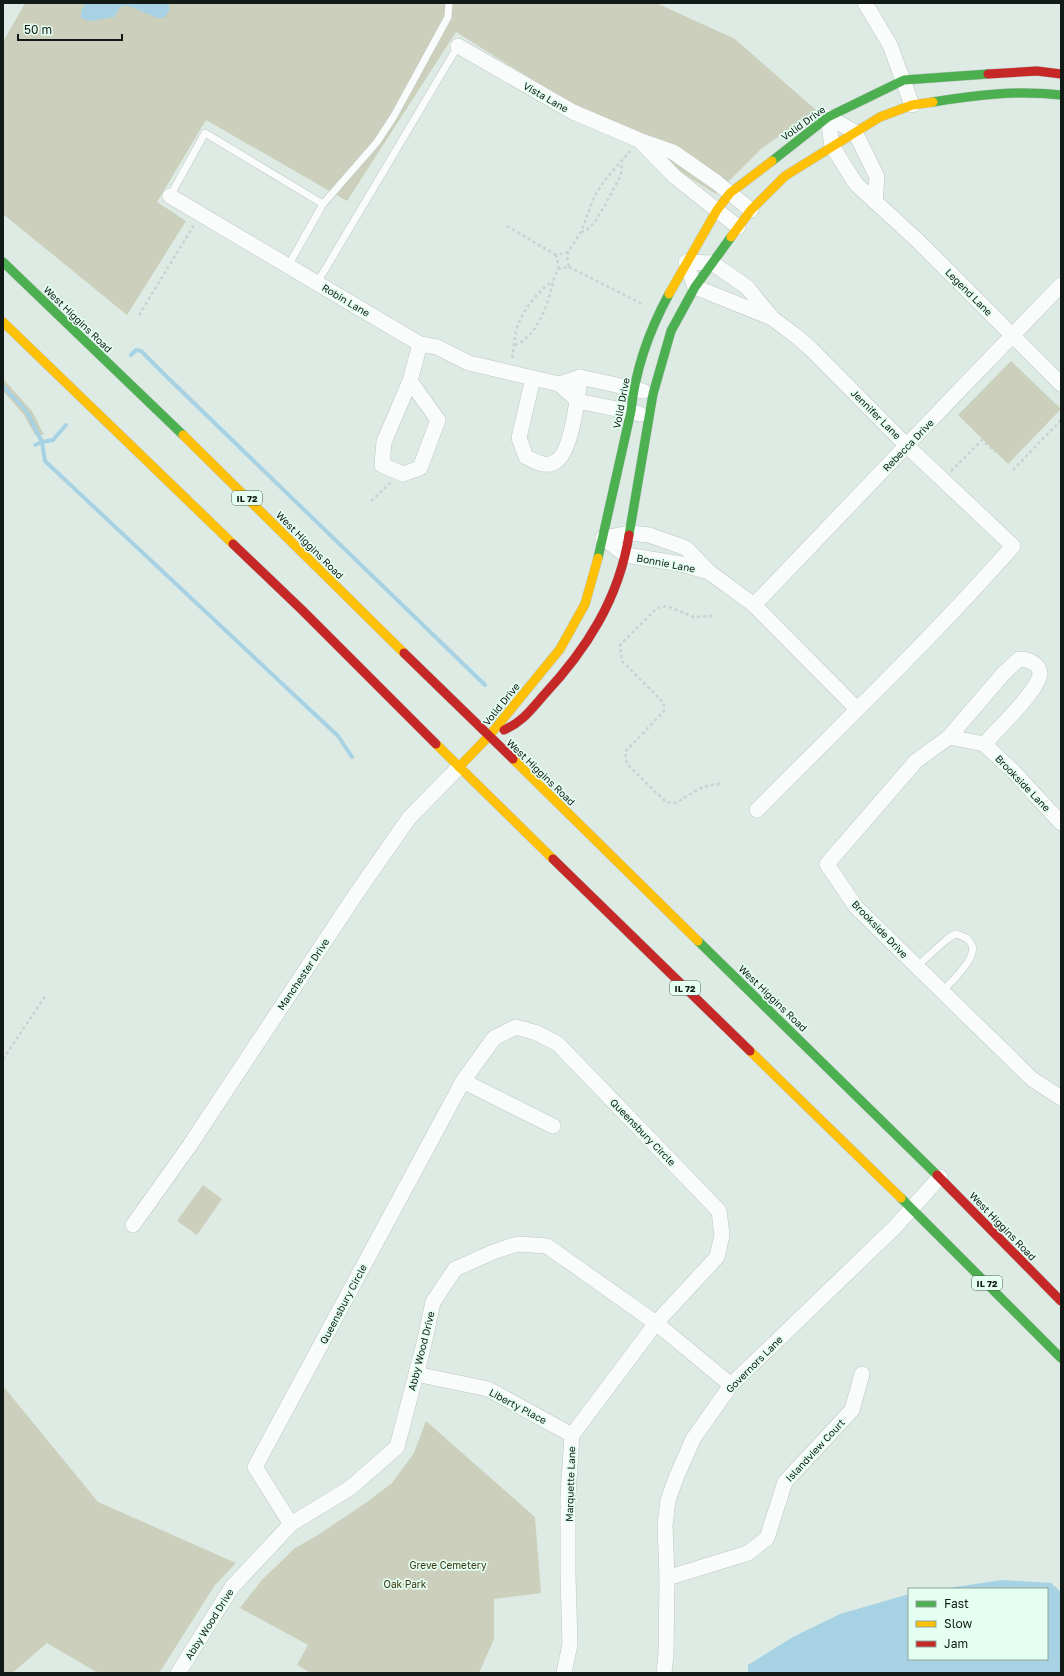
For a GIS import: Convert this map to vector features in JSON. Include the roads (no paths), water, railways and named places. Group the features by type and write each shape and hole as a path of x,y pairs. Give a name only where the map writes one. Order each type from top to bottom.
{"main road":[{"name":"Volid Drive","path":"489,736 560,649 585,604 603,538 631,411 633,388 656,318 686,262 717,210 730,193 828,117 904,80 1037,71 1061,74"},
{"name":"Volid Drive","path":"489,736 517,724 560,678 583,649 606,610 626,555 653,394 671,331 695,287 751,210 785,176 880,117 912,105 978,95 1044,93 1061,95"},
{"name":"West Higgins Road","path":"3,262 194,445 940,1177 1061,1301"},
{"name":"IL 72","path":"3,322 302,610 459,767 912,1209 1061,1358"},
{"name":"Manchester Drive","path":"459,767 489,736"}],"street":[{"path":"866,3 890,46 904,80 912,105"},
{"name":"Vista Lane","path":"458,46 573,112 638,140 673,152 751,210"},
{"path":"828,117 855,132 877,177 875,202"},
{"name":"Legend Lane","path":"828,117 832,146 856,184 918,241 1061,384"},
{"name":"Vista Lane","path":"638,140 674,176 738,227"},
{"name":"Robin Lane","path":"170,196 420,344 437,347 469,363 559,384 578,401"},
{"path":"695,287 686,262 712,263"},
{"name":"Jennifer Lane","path":"712,263 747,287 772,318 810,348 907,446 1013,546 991,571 857,709"},
{"name":"Rebecca Drive","path":"754,604 907,446 1011,335 1061,285"},
{"name":"Jennifer Lane","path":"695,287 772,318"},
{"path":"410,381 438,420 420,468 404,474 382,465 384,442 410,381 420,344"},
{"path":"533,378 519,438 526,457 542,464 555,462 565,452 578,401 580,377"},
{"path":"559,384 580,377 633,388 653,394"},
{"path":"578,401 649,416"},
{"name":"Bonnie Lane","path":"603,538 630,533 649,535 686,548 709,572 754,604 857,709"},
{"name":"Bonnie Lane","path":"603,538 626,555 681,564 709,572"},
{"path":"1019,659 1028,660 1037,666 1040,673 1036,684 1027,697 984,744 949,737 1008,669 1019,659"},
{"path":"757,810 857,709"},
{"name":"Brookside Drive","path":"949,737 916,761 827,864 856,907 1032,1079 1061,1098"},
{"name":"Brookside Lane","path":"984,744 1014,772 1061,823"},
{"name":"Manchester Drive","path":"133,1225 190,1145 356,894 409,818 459,767"},
{"name":"Queensbury Circle","path":"291,1524 255,1467 463,1081 494,1038 516,1027 537,1033 558,1044 719,1211 722,1235 718,1257 656,1323"},
{"path":"463,1081 553,1126"},
{"name":"Governors Lane","path":"664,1673 666,1655 667,1578 665,1525 668,1500 693,1439 731,1385 912,1209 940,1177"},
{"name":"Abby Wood Drive","path":"178,1673 232,1587 291,1524 350,1488 397,1447 433,1302 455,1270 493,1252 517,1244 547,1246 656,1323 731,1385"},
{"name":"Marquette Lane","path":"564,1673 570,1644 568,1496 572,1435 656,1323"},
{"name":"Liberty Place","path":"416,1374 488,1389 572,1435"},
{"name":"Islandview Court","path":"667,1578 748,1553 768,1538 785,1482 852,1410 862,1374"}],"lane":[{"path":"288,266 324,204 376,142 394,116 448,17 449,3"},
{"path":"317,283 458,46"},
{"path":"170,196 204,133 324,204"},
{"path":"916,967 946,940 955,934 965,936 971,943 973,951 970,960 943,991"}],"water":[{"path":"85,3 169,3 169,11 164,18 157,18 127,5 120,8 114,17 89,21 81,18 81,11"},
{"path":"1002,1580 1051,1583 1061,1592 1061,1673 748,1673 748,1665 793,1637 840,1614 908,1594 908,1660 1048,1660 1048,1588 949,1588"}],"waterway":[{"path":"131,355 136,350 141,351 485,685"},
{"path":"3,386 27,412 42,442 45,461 338,736 352,757"},
{"path":"35,445 53,440 66,425"}],"park label":[{"name":"Greve Cemetery","path":"448,1565"},
{"name":"Oak Park","path":"405,1584"}]}
